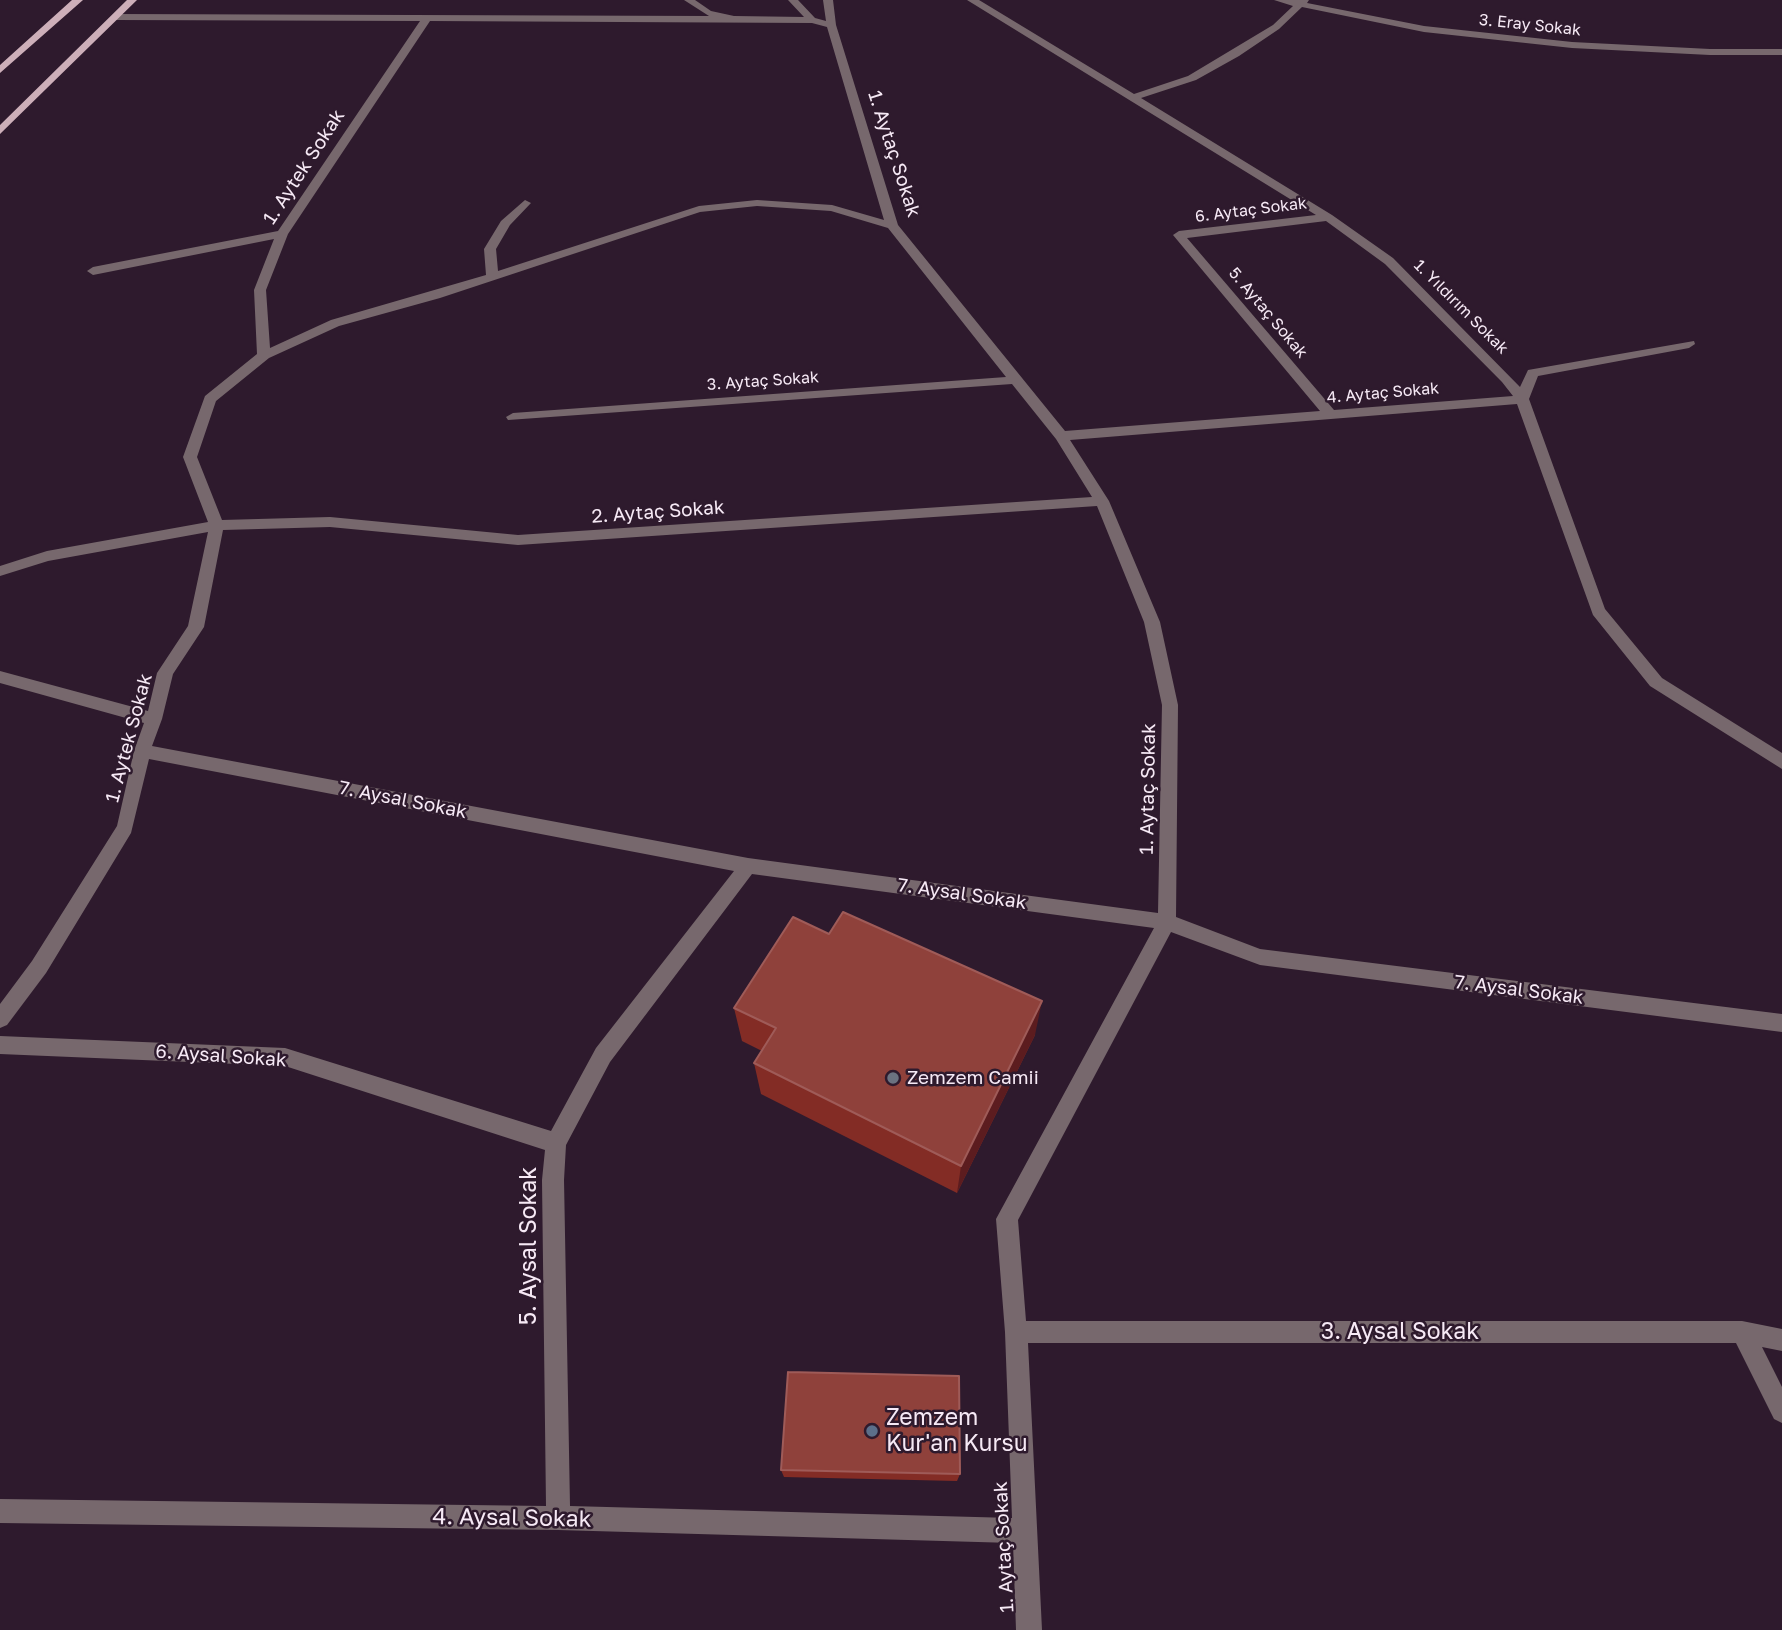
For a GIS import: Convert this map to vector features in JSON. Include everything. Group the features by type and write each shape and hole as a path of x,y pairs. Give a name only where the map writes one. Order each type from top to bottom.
{"main road":[{"path":"0,70 78,0"},
{"path":"0,131 132,0"}],"street":[{"path":"689,0 708,13 734,19"},
{"path":"793,0 812,20"},
{"name":"1. Aytaç Sokak","path":"828,0 831,25 892,226 1061,436 1102,501 1152,622 1170,705 1167,922 1007,1219 1016,1332 1029,1630"},
{"name":"1. Yıldırım Sokak","path":"972,0 1328,217 1390,261 1507,379 1522,399 1598,611 1656,682 1782,762"},
{"name":"3. Eray Sokak","path":"1279,0 1424,29 1572,45 1710,52 1782,52"},
{"path":"1135,97 1202,72 1276,27 1301,3"},
{"path":"116,17 734,19 812,20 831,25"},
{"name":"1. Aytek Sokak","path":"264,355 260,290 282,234 426,19"},
{"path":"492,277 490,249 505,223 525,203"},
{"path":"217,525 190,457 210,399 264,355 335,323 492,277 699,209 757,203 832,208 892,226"},
{"name":"6. Aytaç Sokak","path":"1179,235 1328,217"},
{"path":"93,271 282,234"},
{"name":"5. Aytaç Sokak","path":"1179,235 1331,414"},
{"path":"1522,399 1533,373 1689,344"},
{"name":"3. Aytaç Sokak","path":"513,417 1015,380"},
{"name":"4. Aytaç Sokak","path":"1061,436 1522,399"},
{"name":"2. Aytaç Sokak","path":"0,571 47,556 217,525 330,522 519,540 1102,501"},
{"name":"1. Aytek Sokak","path":"0,1019 39,967 125,828 142,751 154,719 165,673 196,627 217,525"},
{"path":"0,677 154,719"},
{"name":"7. Aysal Sokak","path":"142,751 748,866 1167,922 1260,957 1782,1023"},
{"name":"5. Aysal Sokak","path":"558,1518 553,1180 556,1143 603,1055 748,866"},
{"name":"6. Aysal Sokak","path":"0,1045 285,1057 556,1143"},
{"name":"3. Aysal Sokak","path":"1016,1332 1742,1332 1782,1340"},
{"path":"1742,1332 1782,1411"},
{"name":"4. Aysal Sokak","path":"0,1511 558,1518 1023,1531"}],"building":[{"name":"Zemzem Camii","path":"843,912 1042,1001 961,1166 754,1063 776,1028 734,1008 793,917 829,934"},
{"name":"Zemzem Kur'an Kursu","path":"788,1372 959,1376 960,1474 781,1470"}],"place":[{"name":"Zemzem Camii","path":"893,1078"},
{"name":"Zemzem Kur'an Kursu","path":"872,1431"}]}
